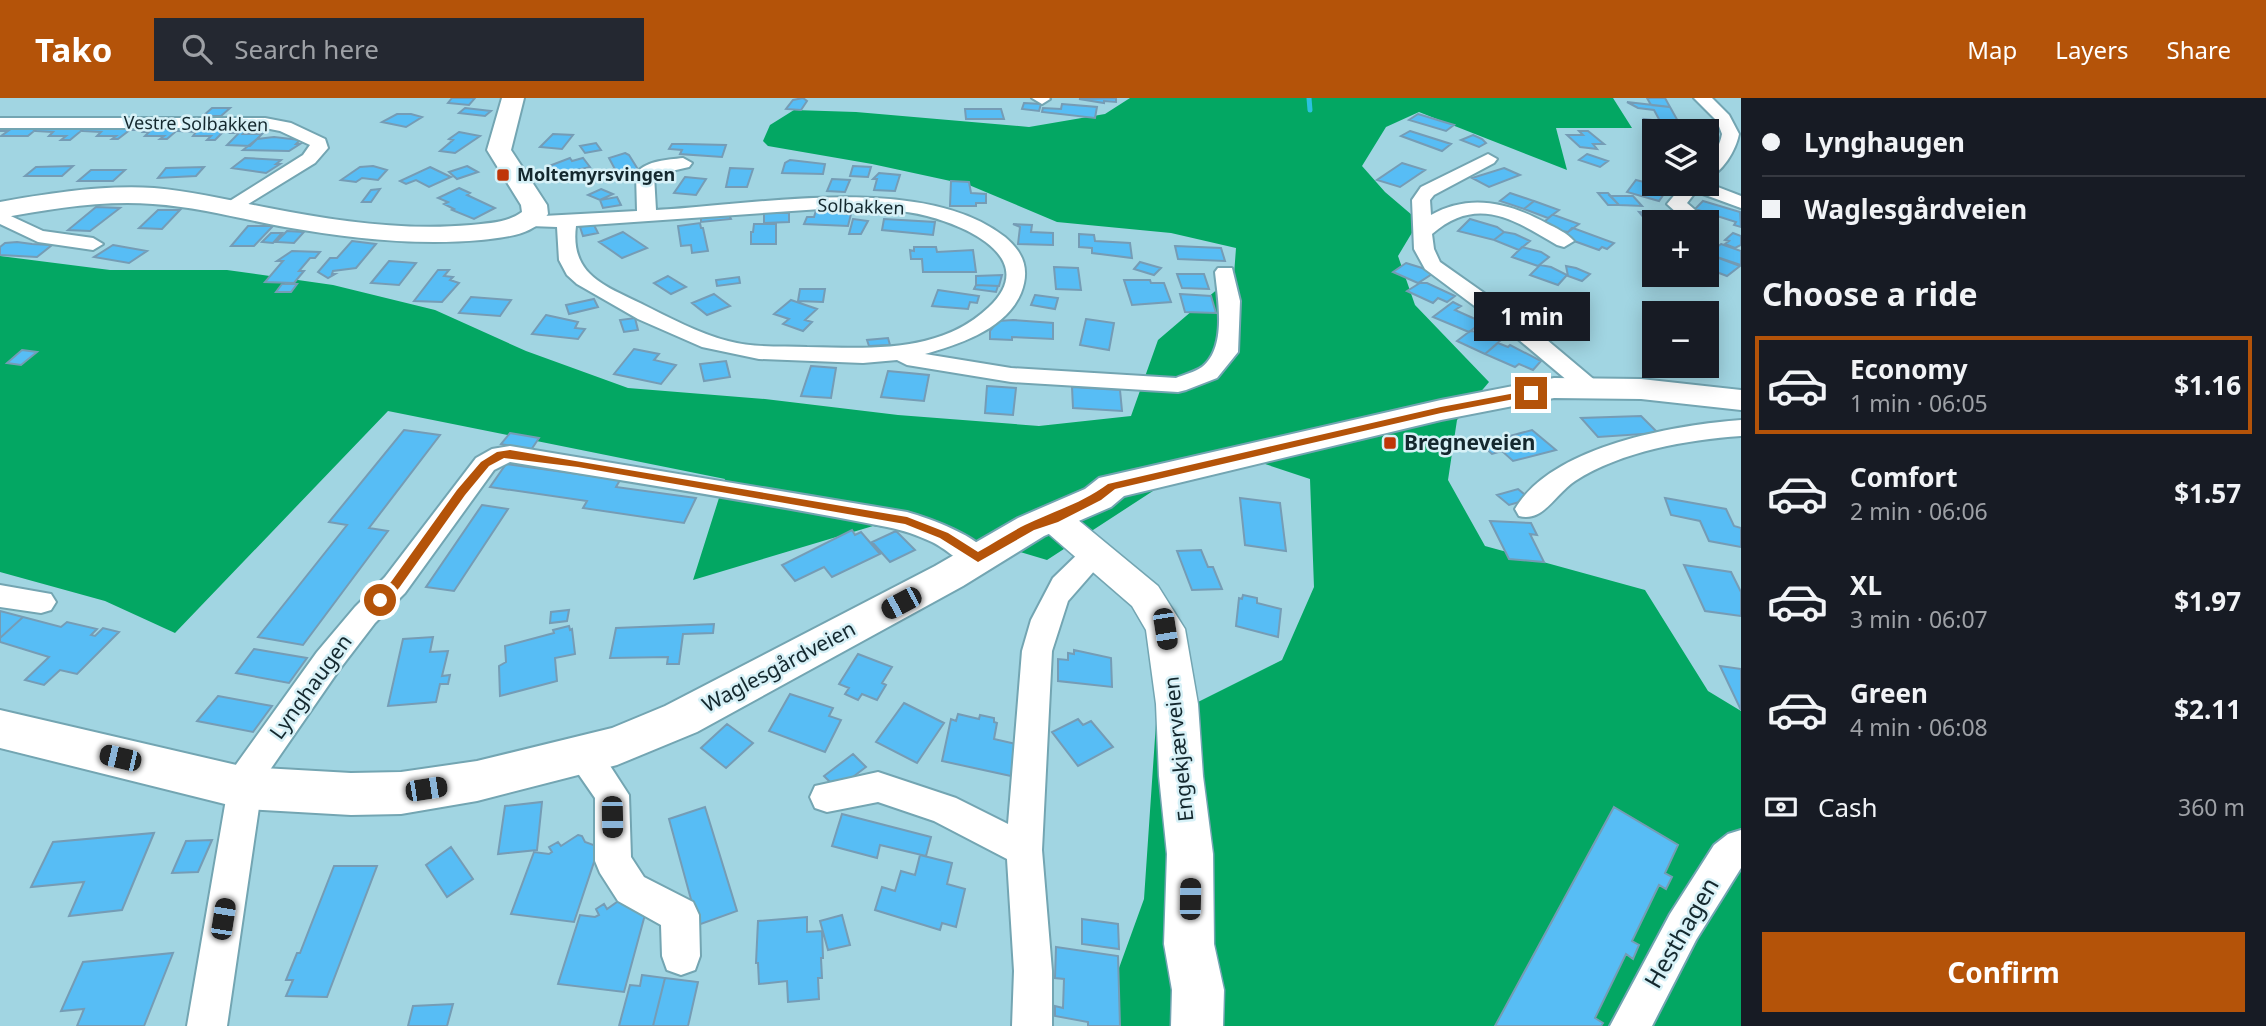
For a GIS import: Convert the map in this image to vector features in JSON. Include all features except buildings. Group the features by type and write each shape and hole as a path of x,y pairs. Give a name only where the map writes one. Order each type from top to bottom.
{"main road":[{"path":"0,210 79,198 137,195 332,226 418,234 512,228 530,220 535,214 534,205 499,150 513,98"},
{"name":"Waglesgårdveien","path":"0,729 245,788 351,794 401,793 477,781 617,746 681,719 754,682 1031,527 1098,498 1112,486 1165,472 1221,463 1441,410 1554,388 1641,389 1741,400"}],"street":[{"path":"1702,98 1726,119 1733,133 1736,147 1719,165"},
{"name":"Vestre Solbakken","path":"0,123 265,123 285,127 319,142 319,148 309,159 232,208"},
{"path":"1488,159 1427,191 1421,200 1424,249 1432,265 1520,329 1589,387"},
{"path":"647,214 645,173 656,167 683,163"},
{"path":"1719,190 1741,202"},
{"path":"1683,196 1676,204 1684,210"},
{"name":"Solbakken","path":"530,220 568,220 796,205 872,204 904,207 934,213 985,232 1013,255 1017,265 1016,279 1011,293 998,310 974,328 936,345 874,357 757,352 705,341 601,291 575,271 568,259 568,220"},
{"path":"1422,232 1441,215 1462,208 1481,206 1511,214 1564,241"},
{"path":"0,217 38,236 93,244"},
{"name":"Solbakken","path":"894,354 1011,375 1178,385 1209,373 1227,352 1228,302 1225,272"},
{"path":"1528,509 1564,475 1595,459 1698,433 1741,428"},
{"name":"Lynghaugen","path":"245,788 247,776 328,661 365,615 395,585 469,483 485,464 501,455 510,453 578,464 907,521 944,536 978,558"},
{"name":"Engekjærveien","path":"1054,519 1145,596 1165,629 1177,704 1181,776 1191,854 1189,944 1198,990 1196,1026"},
{"path":"1032,1011 1033,971 1024,850 1037,651 1043,624 1059,587 1096,552"},
{"path":"0,596 41,602"},
{"path":"588,754 589,762 611,795 613,861 631,889 681,915 681,956"},
{"path":"827,797 878,787 944,809 1024,850"},
{"path":"207,1026 245,788"},
{"name":"Hesthagen","path":"1630,1026 1683,927 1727,858 1741,846"}],"green space":[{"path":"1130,98 1613,98 1632,128 1556,128 1567,170 1419,112 1386,127 1362,166 1385,192 1419,221 1398,256 1415,305 1489,382 1457,420 1448,480 1485,546 1645,590 1708,691 1741,711 1741,1026 1098,1026 1144,899 1156,723 1282,660 1314,587 1310,479 1259,462 1156,489 1047,560 1007,548 873,526 693,580 725,479 388,411 175,633 105,601 0,572 0,256 110,270 227,270 333,285 435,310 526,351 628,388 1039,426 1131,416 1158,340 1234,275 1236,248 1171,233 1057,222 969,185 872,164 768,146 763,141 770,125 794,110 856,112 1029,127 1105,114"}],"waterway":[{"path":"1309,98 1310,110"}],"place":[{"name":"Moltemyrsvingen","path":"503,175"},
{"name":"Bregneveien","path":"1390,443"}],"route":[{"path":"380,600 395,585 485,464 510,453 907,521 944,536 978,558 1031,527 1098,498 1112,486 1165,472 1221,463 1441,410 1531,393"}]}
